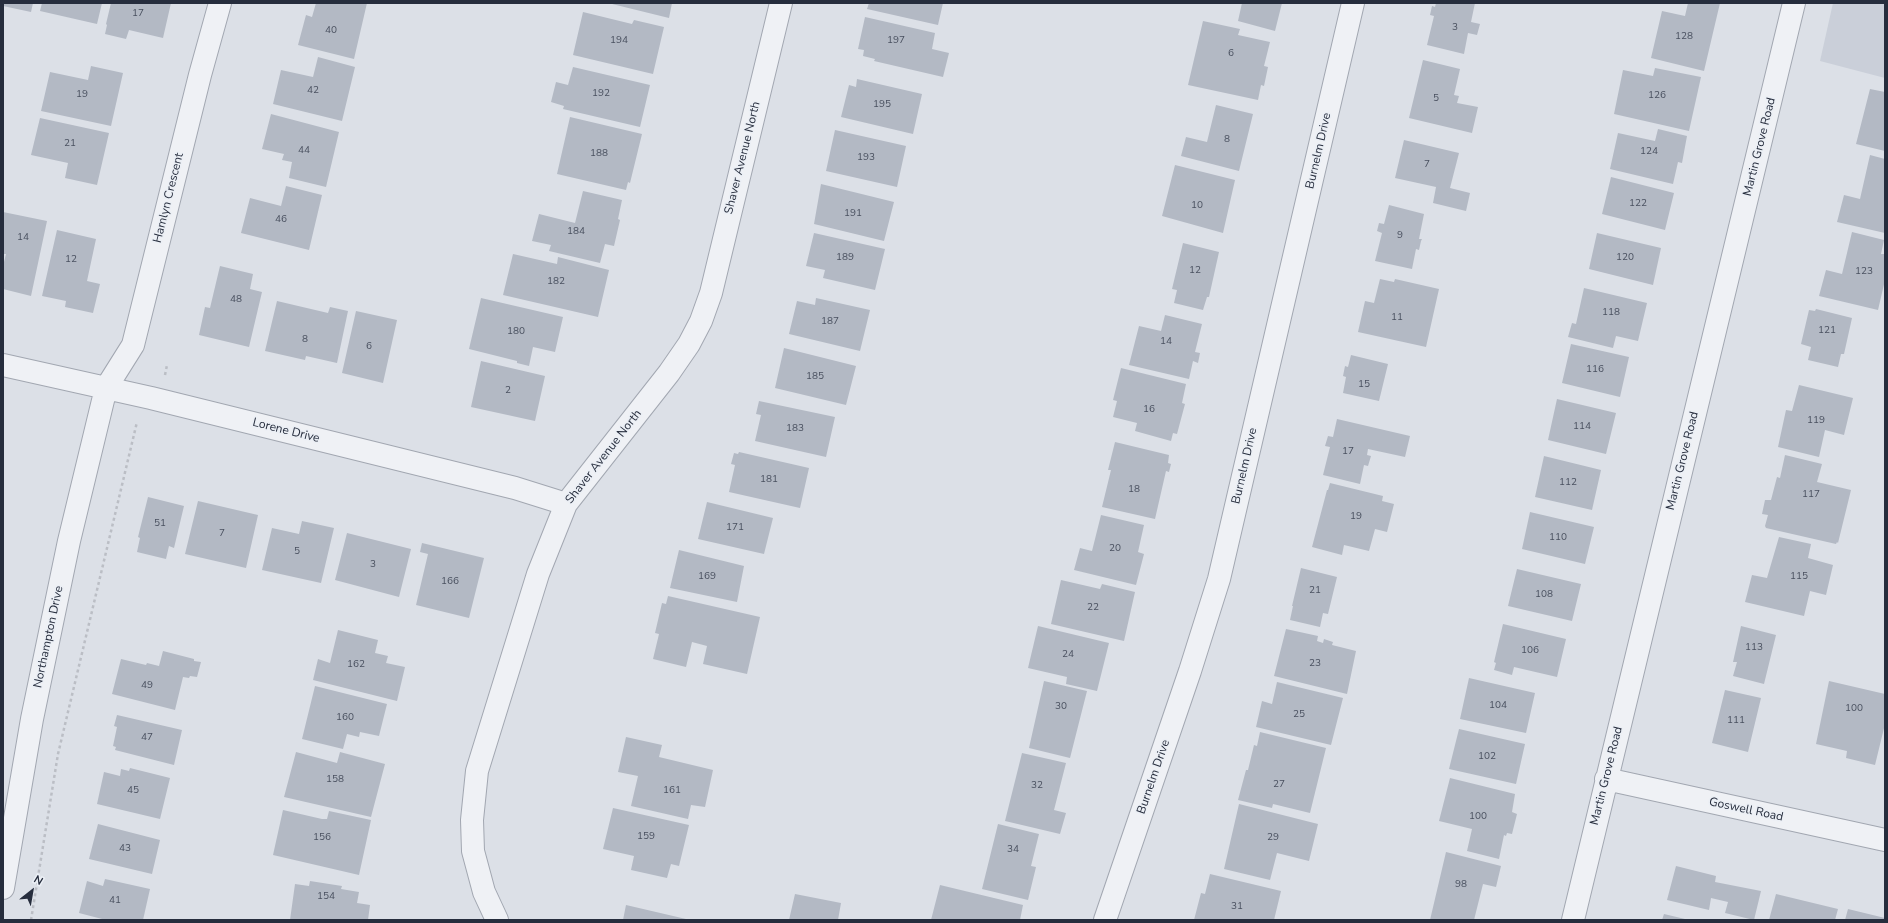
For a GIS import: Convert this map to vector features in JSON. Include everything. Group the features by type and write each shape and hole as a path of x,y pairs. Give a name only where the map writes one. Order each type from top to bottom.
{"street":[{"name":"Hamlyn Crescent","path":"106,388 133,345 200,75 220,3"},
{"name":"Shaver Avenue North","path":"497,920 484,892 473,851 472,820 477,772 538,574 566,504 669,373 689,344 701,321 711,293 781,3"},
{"name":"Burnelm Drive","path":"1105,920 1190,671 1219,579 1353,3"},
{"name":"Martin Grove Road","path":"1572,920 1794,3"},
{"name":"Lorene Drive","path":"3,365 106,388 515,488 566,504"},
{"name":"Northampton Drive","path":"3,888 32,719 69,542 106,388"},
{"name":"Goswell Road","path":"1606,779 1885,840"}],"path":[{"path":"164,375 167,365"},
{"path":"31,920 58,754 137,422"}],"shaded area":[{"path":"1833,3 1885,3 1885,78 1820,61"}],"building":[{"path":"3,3 33,3 31,12 3,6"},
{"path":"42,3 102,3 97,24 40,11"},
{"path":"111,3 171,3 163,38 129,30 126,39 105,34"},
{"path":"316,3 367,3 354,59 298,45 306,15 312,17"},
{"path":"608,3 672,3 669,18"},
{"path":"869,3 943,3 938,25 867,9"},
{"path":"1242,3 1282,3 1275,31 1238,21"},
{"path":"1436,3 1475,3 1471,22 1480,24 1477,35 1468,33 1464,54 1427,45 1434,16 1430,15 1432,6 1435,7"},
{"path":"1688,3 1720,3 1704,71 1651,58 1662,11 1685,16"},
{"path":"583,12 632,24 634,20 664,27 653,74 573,55"},
{"path":"865,17 935,33 932,49 949,53 943,77 874,61 875,59 863,56 864,50 858,49"},
{"path":"1203,21 1240,29 1238,35 1270,42 1264,66 1268,67 1264,86 1261,85 1258,100 1188,85"},
{"path":"318,57 355,67 342,121 273,104 281,70 313,77"},
{"path":"1423,60 1460,69 1454,95 1459,96 1457,103 1478,107 1472,133 1409,118"},
{"path":"91,66 123,73 111,126 41,111 50,72 88,80"},
{"path":"573,67 650,85 640,127 563,109 564,106 551,102 556,82 568,85"},
{"path":"1655,68 1701,77 1689,131 1614,114 1623,70 1653,76"},
{"path":"857,79 922,94 913,134 841,117 849,85 856,87"},
{"path":"1870,89 1885,92 1885,151 1856,144"},
{"path":"1216,105 1253,114 1239,171 1181,156 1186,137 1207,142"},
{"path":"271,114 339,132 326,187 289,178 292,162 282,160 284,154 262,149"},
{"path":"570,117 642,134 630,183 628,182 626,190 557,174"},
{"path":"40,118 109,133 97,185 65,178 68,163 31,155"},
{"path":"1658,129 1687,136 1682,163 1678,162 1673,184 1610,169 1618,133 1655,141"},
{"path":"835,130 906,146 897,187 826,171"},
{"path":"1404,140 1459,153 1450,188 1470,193 1466,211 1433,203 1436,187 1395,178"},
{"path":"1870,155 1885,159 1885,233 1837,222 1844,195 1860,199"},
{"path":"1175,165 1235,180 1223,233 1162,216"},
{"path":"1611,177 1674,193 1665,230 1602,214"},
{"path":"821,184 894,202 884,241 814,224"},
{"path":"286,186 322,195 309,250 241,233 250,198 281,206"},
{"path":"583,191 622,200 618,219 620,220 614,246 605,244 600,263 549,251 551,245 532,241 539,214 575,223"},
{"path":"1389,205 1424,214 1419,239 1422,239 1419,250 1416,249 1412,269 1375,261 1382,233 1377,231 1379,223 1384,224"},
{"path":"3,212 47,221 31,296 3,289 3,266 6,254 3,254"},
{"path":"57,230 96,239 87,281 100,284 93,313 65,307 66,301 42,296"},
{"path":"1852,232 1884,240 1881,254 1885,254 1885,280 1878,310 1819,296 1826,270 1842,274"},
{"path":"814,233 885,249 875,290 823,278 825,270 806,266"},
{"path":"1597,233 1661,248 1653,285 1589,269"},
{"path":"1183,243 1219,252 1209,297 1207,297 1203,310 1174,303 1177,290 1172,289"},
{"path":"513,254 557,264 558,257 609,270 598,317 503,295"},
{"path":"220,266 253,274 250,289 262,292 249,347 199,335 205,307 210,308"},
{"path":"1380,279 1394,282 1395,279 1439,289 1426,347 1358,332 1365,301 1374,303"},
{"path":"1584,288 1647,303 1638,341 1616,336 1613,348 1568,337 1572,323 1576,324"},
{"path":"481,298 563,317 555,352 533,347 529,366 517,363 517,361 469,349"},
{"path":"816,298 870,310 860,351 789,334 797,301 815,305"},
{"path":"277,301 328,313 330,307 348,311 337,363 306,356 305,360 265,351"},
{"path":"1816,309 1852,318 1844,354 1841,354 1838,367 1808,360 1811,347 1801,344 1809,310 1815,311"},
{"path":"356,311 397,320 383,383 342,373"},
{"path":"1165,315 1202,324 1195,352 1200,353 1198,363 1193,361 1189,379 1129,365 1139,326 1161,331"},
{"path":"1571,344 1629,357 1620,397 1562,383"},
{"path":"784,348 856,366 846,405 775,388"},
{"path":"1351,355 1388,364 1379,401 1343,393 1346,377 1343,376 1345,366 1348,367"},
{"path":"481,361 545,376 535,421 471,407"},
{"path":"1121,368 1186,384 1182,403 1185,404 1177,434 1173,433 1171,441 1135,431 1137,423 1113,417 1117,401 1113,400"},
{"path":"1799,385 1853,398 1844,435 1825,430 1819,457 1778,447 1786,410 1792,411"},
{"path":"1557,399 1616,413 1606,454 1548,440"},
{"path":"759,401 835,417 826,457 755,441 761,415 756,414"},
{"path":"1337,419 1410,436 1405,457 1368,449 1367,455 1371,456 1368,466 1364,465 1360,484 1323,475 1330,447 1325,446 1328,436 1333,437"},
{"path":"1115,442 1169,455 1168,463 1171,464 1169,472 1166,471 1155,519 1102,507 1111,470 1108,470"},
{"path":"739,452 809,468 800,508 729,492 735,465 731,464 734,453 738,454"},
{"path":"1785,455 1822,464 1817,482 1851,490 1838,543 1837,542 1836,544 1766,528 1765,526 1768,515 1762,514 1765,500 1771,500 1777,477 1780,478"},
{"path":"1544,456 1601,470 1592,510 1535,497"},
{"path":"1330,483 1383,496 1382,501 1394,504 1387,532 1375,529 1369,551 1344,545 1342,555 1312,547"},
{"path":"148,497 184,506 174,548 169,546 166,559 137,552 140,538 138,537"},
{"path":"198,501 258,515 246,568 185,554"},
{"path":"707,502 773,518 764,554 698,539"},
{"path":"1530,512 1594,527 1585,564 1522,549"},
{"path":"1101,515 1144,525 1138,552 1144,554 1136,585 1074,570 1080,548 1092,551"},
{"path":"302,521 334,528 321,583 262,570 272,528 299,534"},
{"path":"347,533 411,549 399,597 335,580"},
{"path":"1779,537 1811,544 1808,558 1833,565 1826,595 1810,591 1804,616 1745,602 1752,575 1767,578"},
{"path":"422,543 484,558 469,618 416,605 428,554 420,552"},
{"path":"679,550 744,566 737,602 670,588"},
{"path":"1301,568 1337,577 1328,614 1323,613 1320,627 1290,620"},
{"path":"1517,569 1581,584 1572,621 1508,606"},
{"path":"1061,580 1100,589 1102,584 1135,592 1124,641 1051,624"},
{"path":"668,596 760,617 747,674 703,664 707,646 692,642 686,667 653,659 659,634 655,633 662,603 666,604"},
{"path":"1503,624 1566,639 1557,677 1514,667 1512,675 1494,670 1496,663 1494,662"},
{"path":"1038,626 1109,643 1097,691 1066,684 1067,677 1028,668"},
{"path":"1741,626 1776,635 1764,684 1733,676 1737,662 1733,662"},
{"path":"1286,629 1318,636 1317,641 1323,643 1324,639 1333,642 1332,645 1356,651 1347,694 1274,676"},
{"path":"338,630 378,640 375,653 388,656 386,663 405,667 397,701 313,680 318,659 330,663"},
{"path":"163,651 201,662 197,677 183,677 175,710 112,694 121,659 146,665 147,663 159,666"},
{"path":"1469,678 1535,693 1526,733 1460,719"},
{"path":"1044,681 1087,691 1070,758 1029,748"},
{"path":"1829,681 1885,694 1885,724 1875,765 1846,758 1847,751 1816,744"},
{"path":"1277,682 1343,698 1331,745 1256,727 1262,701 1272,704"},
{"path":"315,686 387,704 379,736 360,732 359,737 347,734 343,749 302,739"},
{"path":"1725,690 1761,698 1748,752 1712,743"},
{"path":"117,715 182,730 174,765 115,750 116,747 113,746 117,727 114,726"},
{"path":"1459,729 1525,744 1516,784 1449,769"},
{"path":"1260,732 1326,748 1310,813 1273,804 1272,808 1238,800 1246,770 1248,770 1254,745 1257,746"},
{"path":"626,737 662,745 659,757 713,770 705,807 691,805 688,819 631,806 638,776 618,772"},
{"path":"296,752 337,763 340,752 385,764 371,817 284,797"},
{"path":"1022,753 1066,763 1054,810 1066,813 1060,834 1005,821"},
{"path":"130,768 170,778 160,819 97,804 104,772 120,776 121,769 129,771"},
{"path":"1450,778 1515,794 1512,812 1517,814 1512,834 1507,833 1506,836 1504,835 1499,859 1467,851 1472,829 1439,821"},
{"path":"1239,804 1318,824 1309,861 1277,853 1270,880 1224,869"},
{"path":"613,808 689,825 679,866 671,864 667,878 631,870 634,856 603,849"},
{"path":"283,810 322,819 327,819 329,811 371,820 359,875 273,855"},
{"path":"98,824 160,840 152,874 89,859"},
{"path":"998,824 1039,834 1031,866 1036,867 1028,900 982,889"},
{"path":"1446,852 1501,866 1496,887 1483,884 1474,920 1430,920"},
{"path":"1676,866 1716,876 1715,882 1761,891 1754,920 1725,913 1728,902 1711,898 1709,910 1667,900"},
{"path":"1210,874 1281,891 1274,920 1194,920 1201,893 1205,894"},
{"path":"105,879 150,889 143,920 106,920 79,913 87,881 103,886"},
{"path":"310,881 342,886 341,889 359,892 357,903 370,905 368,920 290,920 295,884 309,886"},
{"path":"940,885 1023,905 1020,920 931,920"},
{"path":"795,894 841,903 838,920 789,920"},
{"path":"1776,894 1838,909 1835,920 1769,920"},
{"path":"626,905 686,919 686,920 623,920"},
{"path":"1848,909 1885,918 1885,920 1845,920"},
{"path":"1664,914 1685,919 1685,920 1662,920"}]}
